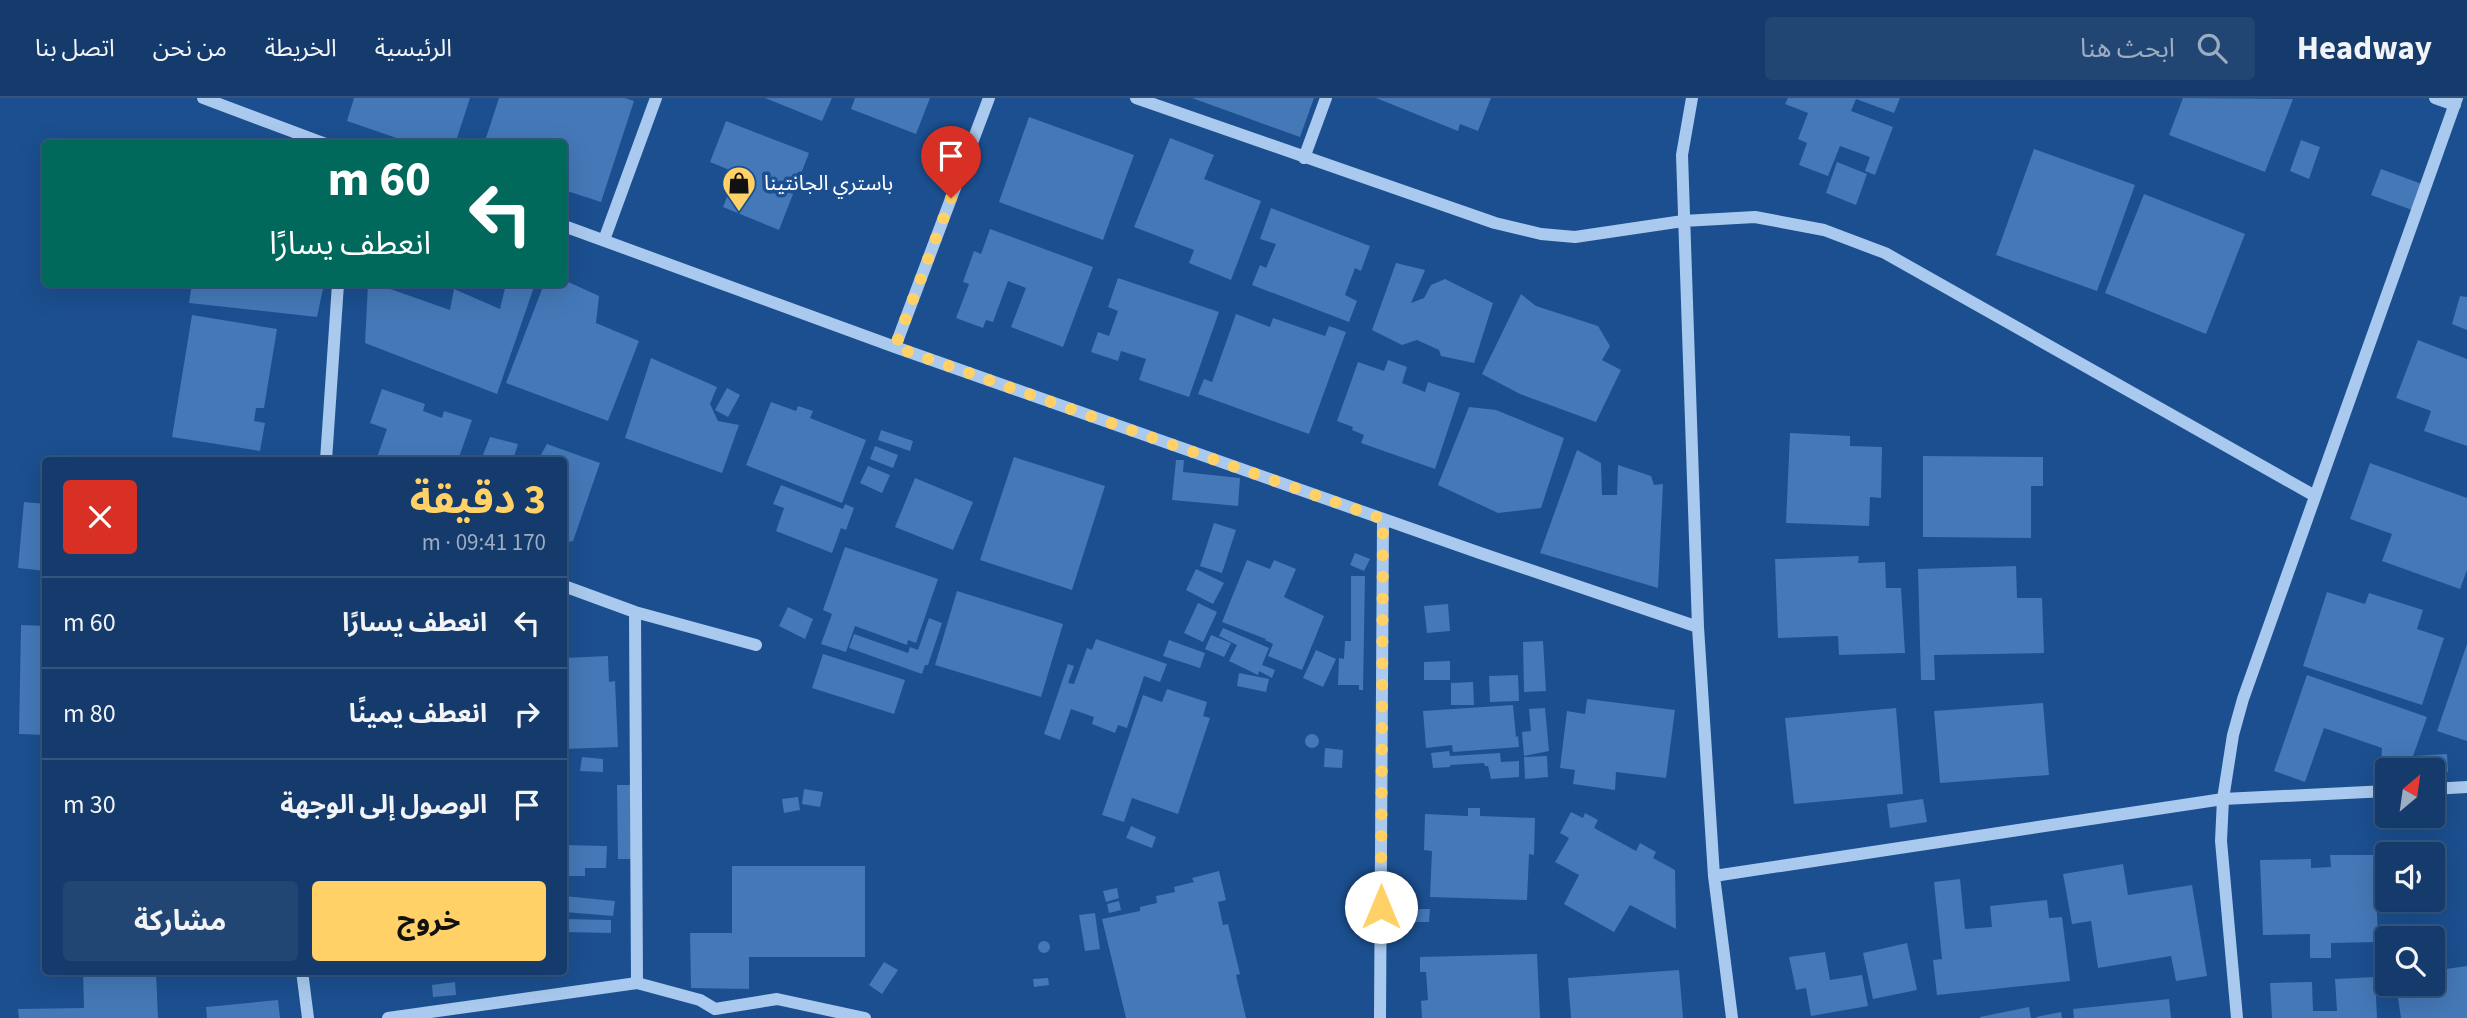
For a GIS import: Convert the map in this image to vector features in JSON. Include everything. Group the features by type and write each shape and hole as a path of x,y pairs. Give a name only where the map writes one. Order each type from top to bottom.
{"street":[{"path":"203,98 315,140"},
{"path":"604,240 656,98"},
{"path":"895,347 989,98"},
{"path":"1136,98 1495,223 1541,234 1575,237 1683,221 1755,217 1824,230 1885,253 2315,496"},
{"path":"1304,158 1326,98"},
{"path":"1692,98 1682,155 1698,626 1714,876 1732,1018"},
{"path":"2237,1018 2221,841 2223,799 2233,735 2243,699 2456,102 2435,98"},
{"path":"567,227 895,347 1383,519 1698,626"},
{"path":"326,457 338,287"},
{"path":"1380,1018 1383,519"},
{"path":"567,587 635,612 756,645"},
{"path":"635,612 637,983"},
{"path":"2445,789 2467,788"},
{"path":"1714,876 2223,799 2375,792"},
{"path":"303,975 308,1018"},
{"path":"388,1018 637,983 700,1000 715,1009 777,999 821,1013 864,1018"}],"building":[{"path":"354,98 470,98 456,140 402,140 347,121"},
{"path":"499,98 625,98 634,101 601,202 567,191 567,140 485,140"},
{"path":"765,98 832,98 822,121"},
{"path":"855,98 930,98 916,134 851,109"},
{"path":"1192,98 1314,98 1300,137"},
{"path":"1376,98 1491,98 1478,131 1460,124 1458,131"},
{"path":"1788,98 1900,98 1894,113 1856,99 1851,111 1893,127 1875,175 1865,171 1870,157 1840,146 1828,176 1799,165 1807,143 1798,139 1808,113 1785,104"},
{"path":"2183,98 2293,99 2265,172 2169,135"},
{"path":"1029,117 1134,155 1103,240 999,202"},
{"path":"726,121 809,153 779,230 723,207 737,173 710,162"},
{"path":"1170,138 1214,155 1204,179 1261,201 1231,280 1189,263 1194,250 1134,227"},
{"path":"2301,140 2320,147 2309,179 2290,171"},
{"path":"2034,149 2135,185 2097,291 1996,255"},
{"path":"1837,162 1867,174 1856,205 1826,193"},
{"path":"2381,169 2422,184 2412,210 2371,195"},
{"path":"2144,194 2245,234 2206,334 2105,293"},
{"path":"1271,208 1370,246 1361,271 1355,268 1345,295 1357,301 1349,322 1252,285 1260,265 1266,268 1276,244 1260,239"},
{"path":"990,229 1093,267 1063,347 1011,327 1026,288 1008,281 993,322 986,320 983,328 956,318 969,284 963,282 974,251 981,254"},
{"path":"1396,263 1425,270 1411,303 1424,298 1431,285 1445,279 1493,303 1474,363 1441,356 1439,350 1417,340 1402,345 1372,330"},
{"path":"1118,278 1219,312 1189,397 1139,380 1146,359 1121,351 1118,361 1091,352 1098,332 1109,336 1118,311 1108,307"},
{"path":"567,281 599,296 596,323 639,341 608,421 506,383 543,287 567,287"},
{"path":"192,287 323,287 317,317 189,303"},
{"path":"368,287 385,287 450,310 454,289 500,309 505,287 534,287 497,394 365,343"},
{"path":"1521,294 1536,306 1598,326 1610,346 1602,360 1621,370 1596,422 1520,394 1482,374"},
{"path":"2460,296 2467,297 2467,330 2452,324"},
{"path":"1236,314 1270,327 1273,318 1325,336 1329,326 1346,332 1309,434 1198,394 1204,379 1212,382"},
{"path":"192,315 277,329 264,408 256,408 254,421 265,423 260,451 172,437"},
{"path":"2418,340 2467,359 2467,446 2424,431 2431,411 2396,398"},
{"path":"651,358 717,387 710,404 718,421 739,425 722,473 625,438"},
{"path":"1388,360 1407,367 1402,383 1425,392 1428,382 1460,393 1435,469 1361,443 1364,435 1337,421 1358,362 1384,371"},
{"path":"727,388 740,395 728,417 715,410"},
{"path":"382,389 425,404 423,411 442,418 444,411 472,420 459,457 377,457 387,429 370,423"},
{"path":"771,402 796,411 798,406 813,411 810,418 866,440 842,503 746,465"},
{"path":"1469,407 1496,410 1564,438 1541,508 1498,513 1438,485"},
{"path":"881,430 913,441 910,451 878,440"},
{"path":"1790,433 1850,436 1850,446 1882,447 1881,498 1870,497 1869,526 1786,523"},
{"path":"490,437 518,444 514,457 482,457"},
{"path":"547,444 600,463 573,541 567,542 567,457 540,457"},
{"path":"875,446 898,455 893,468 870,459"},
{"path":"1577,450 1601,463 1602,495 1617,495 1618,465 1651,476 1654,485 1663,484 1658,588 1540,553"},
{"path":"1923,456 2043,457 2043,486 2031,486 2031,538 1923,537"},
{"path":"1014,457 1105,486 1072,590 980,560"},
{"path":"1176,460 1184,460 1183,472 1240,478 1238,506 1172,500"},
{"path":"2370,463 2467,498 2467,570 2460,589 2382,561 2392,534 2350,519"},
{"path":"868,466 890,475 882,493 860,483"},
{"path":"915,478 973,502 953,550 895,527"},
{"path":"781,485 843,509 845,504 854,508 846,530 841,528 832,553 776,531 784,508 773,504"},
{"path":"24,502 42,504 42,571 18,568"},
{"path":"1214,523 1236,530 1222,573 1200,566"},
{"path":"845,547 938,579 916,643 908,640 907,645 855,626 846,652 821,644 832,614 823,610"},
{"path":"1355,553 1370,559 1364,571 1350,565"},
{"path":"1859,556 1858,563 1885,562 1886,588 1901,588 1905,653 1839,655 1838,636 1778,638 1775,559"},
{"path":"1247,560 1270,569 1274,560 1296,569 1284,597 1324,616 1302,670 1268,656 1273,644 1266,639 1222,622"},
{"path":"2016,566 2017,598 2042,598 2044,653 1934,655 1935,680 1921,680 1918,569"},
{"path":"1196,569 1224,583 1213,604 1186,590"},
{"path":"1351,576 1365,576 1363,690 1359,690 1359,685 1338,685 1339,658 1344,659 1345,641 1351,641"},
{"path":"957,591 1063,624 1041,697 935,665"},
{"path":"2327,592 2365,604 2369,593 2423,610 2417,629 2444,638 2422,705 2303,666"},
{"path":"1198,603 1217,612 1203,642 1184,633"},
{"path":"1448,604 1450,631 1427,633 1424,606"},
{"path":"788,607 813,619 805,639 779,626"},
{"path":"929,618 942,623 928,665 925,665 922,674 849,648 854,634 908,653 910,647 918,650"},
{"path":"21,625 42,626 42,735 19,734"},
{"path":"1223,628 1269,648 1262,665 1275,670 1272,678 1259,671 1258,675 1229,661 1237,645 1219,636"},
{"path":"1211,635 1231,643 1224,657 1205,649"},
{"path":"1096,639 1167,664 1160,682 1144,676 1127,728 1118,725 1115,733 1092,724 1094,717 1071,709 1060,740 1044,734 1068,664 1074,666 1068,683 1074,684 1087,648 1092,650"},
{"path":"1169,640 1205,653 1200,668 1163,656"},
{"path":"1543,641 1546,691 1524,692 1523,642"},
{"path":"2467,644 2467,741 2437,731"},
{"path":"1316,650 1336,659 1323,687 1303,678"},
{"path":"823,654 905,680 894,714 812,688"},
{"path":"608,656 609,682 615,681 618,747 567,749 567,658"},
{"path":"1450,661 1450,680 1424,680 1424,662"},
{"path":"1239,673 1269,679 1266,692 1237,686"},
{"path":"1518,675 1519,701 1490,702 1489,676"},
{"path":"2307,675 2427,717 2412,758 2381,758 2382,748 2324,728 2305,782 2274,771"},
{"path":"1473,682 1474,705 1451,705 1451,683"},
{"path":"1167,689 1207,702 1203,716 1210,718 1178,814 1132,798 1124,822 1102,815 1143,695 1162,702"},
{"path":"1587,699 1675,710 1666,778 1616,772 1615,790 1573,784 1575,770 1560,768 1567,711 1585,714"},
{"path":"2043,703 2049,775 1940,783 1934,711"},
{"path":"1513,705 1519,747 1453,752 1452,745 1426,748 1423,711"},
{"path":"1545,708 1549,751 1524,756 1522,732 1531,731 1529,709"},
{"path":"1896,708 1903,794 1794,804 1785,718"},
{"path":"1312,734 1317,736 1317,746 1312,748 1307,746 1305,741 1307,736"},
{"path":"1325,748 1343,750 1342,768 1324,767"},
{"path":"1449,751 1450,756 1500,753 1501,762 1519,761 1519,777 1491,779 1488,766 1484,763 1433,768 1431,753"},
{"path":"2447,754 2448,772 2445,772 2445,758 2414,756"},
{"path":"1547,756 1548,777 1525,779 1524,757"},
{"path":"582,757 603,759 603,772 580,771"},
{"path":"617,785 630,785 631,859 618,859"},
{"path":"804,789 823,792 820,807 802,804"},
{"path":"798,797 800,810 784,813 782,799"},
{"path":"1923,799 1927,822 1890,828 1887,804"},
{"path":"1468,808 1480,808 1480,816 1535,818 1534,855 1529,854 1527,900 1430,897 1432,851 1424,850 1425,814 1468,816"},
{"path":"1571,812 1583,818 1585,813 1598,820 1594,828 1636,851 1640,843 1656,852 1653,858 1675,870 1676,929 1630,905 1614,932 1564,904 1579,875 1555,862 1569,838 1560,833"},
{"path":"1131,826 1156,837 1152,848 1126,838"},
{"path":"567,845 607,846 606,868 585,868 585,876 567,876"},
{"path":"2330,855 2375,855 2377,926 2375,926 2375,942 2331,943 2331,958 2310,958 2310,934 2263,935 2260,860 2311,859 2311,868 2331,867"},
{"path":"2123,864 2128,895 2192,885 2207,976 2176,981 2171,956 2098,968 2091,921 2072,924 2063,874"},
{"path":"732,866 865,866 865,957 749,957 749,989 691,988 690,933 732,933"},
{"path":"1219,871 1226,900 1218,902 1223,925 1228,924 1240,974 1236,975 1246,1018 1126,1018 1102,919 1140,911 1140,907 1157,903 1156,896 1175,892 1174,887 1194,882 1192,878"},
{"path":"1960,879 1965,929 1992,927 1990,906 2047,900 2049,918 2062,917 2070,981 1937,995 1933,960 1942,959 1934,882"},
{"path":"1117,888 1119,898 1106,902 1103,891"},
{"path":"567,896 615,901 613,916 567,912"},
{"path":"1119,901 1121,910 1109,913 1107,904"},
{"path":"1413,909 1430,909 1429,922 1413,922"},
{"path":"1095,913 1100,949 1085,951 1079,915"},
{"path":"567,919 611,920 611,933 567,932"},
{"path":"1044,941 1050,947 1044,953 1038,947"},
{"path":"1907,943 1917,990 1873,999 1863,953"},
{"path":"1825,952 1830,980 1862,975 1868,1006 1811,1016 1806,988 1796,990 1789,957"},
{"path":"1537,954 1540,1018 1422,1018 1421,1001 1428,1000 1426,972 1420,972 1420,957"},
{"path":"884,962 898,970 882,994 869,985"},
{"path":"2467,966 2467,1018 2401,1018 2398,996 2445,996 2445,969"},
{"path":"1679,970 1683,1018 1571,1018 1568,978"},
{"path":"83,975 156,975 158,1018 19,1018 18,1009 84,1008"},
{"path":"2375,977 2377,1018 2272,1018 2270,983 2312,982 2313,1011 2337,1011 2335,979"},
{"path":"1048,978 1049,985 1034,987 1033,979"},
{"path":"455,982 456,995 433,997 432,985"},
{"path":"2169,999 2171,1018 2074,1018 2073,1009"},
{"path":"278,1000 280,1018 207,1018 206,1007"},
{"path":"2029,1007 2031,1018 1980,1018 1980,1017"},
{"path":"2061,1012 2062,1018 2036,1017"}],"place":[{"name":"باستري الجانتينا","path":"739,213"}],"route":[{"path":"951,198 895,347 1383,519 1381,907"}]}
